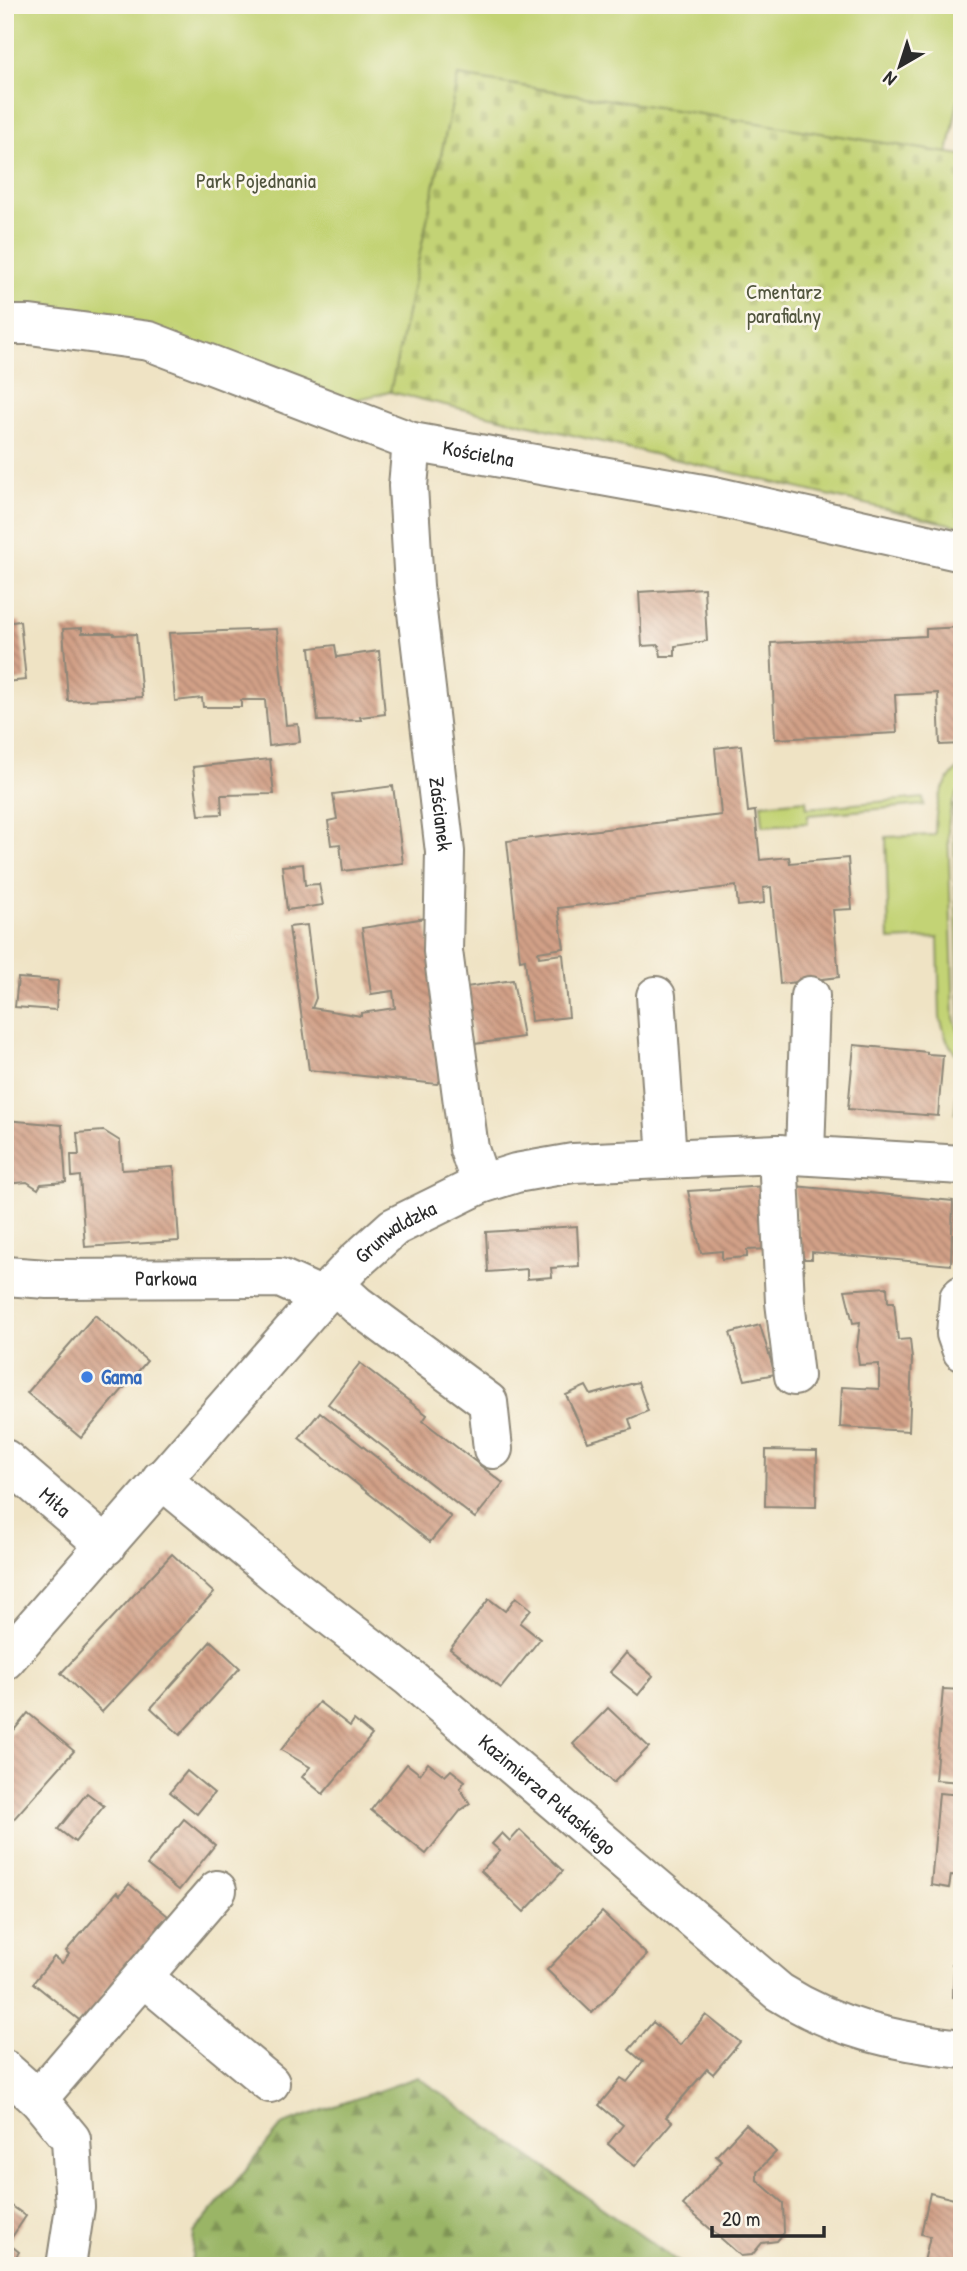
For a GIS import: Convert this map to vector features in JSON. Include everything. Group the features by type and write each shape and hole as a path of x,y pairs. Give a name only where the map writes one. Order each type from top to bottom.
{"street":[{"name":"Kościelna","path":"5,325 30,324 149,341 412,442 714,496 962,552"},
{"name":"Zaścianek","path":"412,442 408,486 414,586 445,852 443,951 469,1149 481,1184"},
{"path":"656,996 667,1158"},
{"path":"794,1376 785,1302 791,1154 810,996"},
{"name":"Grunwaldzka","path":"5,1660 328,1291 394,1227 481,1184 516,1172 573,1163 791,1154 962,1165"},
{"name":"Parkowa","path":"5,1276 47,1279 280,1278 328,1291 358,1305 488,1402 493,1449"},
{"path":"962,1295 959,1298 956,1334 962,1351"},
{"name":"Miła","path":"5,1459 106,1546"},
{"name":"Kazimierza Pułaskiego","path":"161,1479 281,1578 410,1678 779,1992 809,2011 840,2024 886,2037 962,2049"},
{"path":"38,2099 216,1890"},
{"path":"143,1977 270,2083"},
{"path":"5,2070 38,2099 71,2139 75,2207 66,2266"}],"green space":[{"name":"Park Pojednania","path":"5,5 962,5 962,81 948,153 458,76 390,392 345,402 5,310"},
{"name":"Cmentarz parafialny","path":"458,75 962,155 962,527 390,392"},
{"path":"962,765 962,785 951,806 948,826 954,1018 962,1040 962,1114 955,1113 960,1060 947,1041 940,1018 938,938 889,940 886,837 935,835 936,815 943,788"},
{"path":"923,798 924,805 808,815 808,823 763,826 761,804 806,800 807,808"},
{"path":"953,805 962,805 962,1031 960,1031"},
{"path":"418,2077 684,2266 191,2266 194,2233 283,2124"}],"building":[{"path":"704,588 707,641 675,646 675,656 661,656 659,645 642,646 639,592"},
{"path":"20,621 26,680 5,682 5,623"},
{"path":"962,627 962,744 940,745 938,693 895,695 897,733 775,739 771,643 926,636 926,629"},
{"path":"82,628 82,633 136,634 142,697 68,701 63,629"},
{"path":"277,629 286,725 298,724 300,742 269,746 265,700 241,700 241,707 203,707 202,698 175,701 169,633"},
{"path":"335,645 337,657 379,651 385,714 360,717 361,720 318,721 310,648"},
{"path":"741,745 748,812 755,811 760,860 789,857 790,863 848,858 852,909 833,910 839,977 780,984 771,887 763,888 764,903 738,906 736,886 558,908 564,948 538,952 539,957 563,954 569,1017 531,1021 525,959 520,960 507,841 721,815 715,748"},
{"path":"270,759 274,794 221,795 222,814 199,815 193,767"},
{"path":"393,786 403,863 343,871 340,844 331,845 328,821 337,819 333,794"},
{"path":"303,864 305,885 319,884 323,905 287,910 282,866"},
{"path":"426,918 448,1072 437,1084 309,1070 289,927 307,925 316,998 312,1008 361,1016 361,1013 395,1008 393,991 371,994 362,928"},
{"path":"18,978 58,981 56,1010 15,1007"},
{"path":"513,980 523,1037 474,1044 466,987"},
{"path":"854,1045 943,1055 938,1116 848,1109"},
{"path":"5,1120 62,1125 66,1182 41,1184 38,1189 27,1182 5,1184"},
{"path":"104,1131 120,1141 122,1170 174,1167 179,1241 85,1247 80,1176 72,1177 71,1155 79,1155 77,1133"},
{"path":"766,1186 769,1249 747,1250 747,1257 722,1259 722,1251 701,1253 688,1191"},
{"path":"794,1186 953,1201 951,1265 812,1252 812,1259 801,1259"},
{"path":"577,1226 579,1266 551,1268 552,1277 527,1279 527,1269 488,1272 486,1232"},
{"path":"887,1287 888,1302 894,1302 898,1340 910,1339 912,1359 909,1431 840,1427 842,1387 879,1389 879,1364 859,1365 857,1348 860,1322 853,1323 845,1290"},
{"name":"Gama","path":"95,1315 147,1361 81,1438 27,1393"},
{"path":"760,1325 775,1374 745,1380 730,1333"},
{"path":"360,1363 427,1415 423,1421 503,1483 475,1518 328,1404"},
{"path":"638,1382 648,1411 629,1419 632,1429 588,1442 566,1395 586,1386 591,1395"},
{"path":"320,1412 451,1517 430,1542 299,1438"},
{"path":"766,1450 817,1451 816,1507 765,1506"},
{"path":"172,1554 214,1593 102,1712 61,1673"},
{"path":"516,1597 531,1609 520,1623 540,1639 501,1688 450,1649 489,1599 505,1611"},
{"path":"211,1641 240,1668 180,1735 151,1708"},
{"path":"626,1653 653,1676 638,1695 610,1672"},
{"path":"943,1689 962,1690 962,1782 935,1780"},
{"path":"319,1702 350,1726 354,1720 372,1735 323,1794 302,1777 310,1767 281,1750"},
{"path":"608,1708 649,1747 613,1783 573,1744"},
{"path":"28,1713 74,1751 12,1821 5,1816 5,1741"},
{"path":"428,1763 445,1776 451,1770 465,1781 460,1788 470,1804 461,1810 426,1854 371,1810 407,1764 420,1774"},
{"path":"187,1771 214,1793 197,1814 170,1792"},
{"path":"87,1793 104,1806 75,1842 58,1829"},
{"path":"939,1793 962,1795 962,1876 951,1875 949,1888 931,1885"},
{"path":"184,1819 215,1845 179,1890 147,1865"},
{"path":"520,1830 563,1871 524,1912 481,1871 500,1851 492,1844 502,1833 510,1841"},
{"path":"129,1884 168,1916 158,1926 161,1929 112,1988 109,1986 102,1995 104,1997 83,2023 33,1983 54,1957 62,1963 69,1954 66,1951 117,1892 120,1895"},
{"path":"602,1912 647,1955 592,2013 547,1970"},
{"path":"955,1923 962,1923 962,1998 953,1997"},
{"path":"706,2015 740,2042 713,2074 707,2069 666,2117 672,2122 635,2166 608,2144 623,2125 599,2105 621,2078 627,2082 643,2062 629,2050 653,2022 680,2045"},
{"path":"746,2124 776,2152 757,2172 757,2180 783,2203 784,2233 777,2241 762,2243 752,2255 741,2256 683,2205 722,2161 716,2156"},
{"path":"930,2193 962,2201 962,2266 923,2266 930,2236 921,2234"},
{"path":"5,2201 26,2216 8,2243 19,2252 10,2266 5,2266"}],"place":[{"name":"Gama","path":"87,1377"}]}
